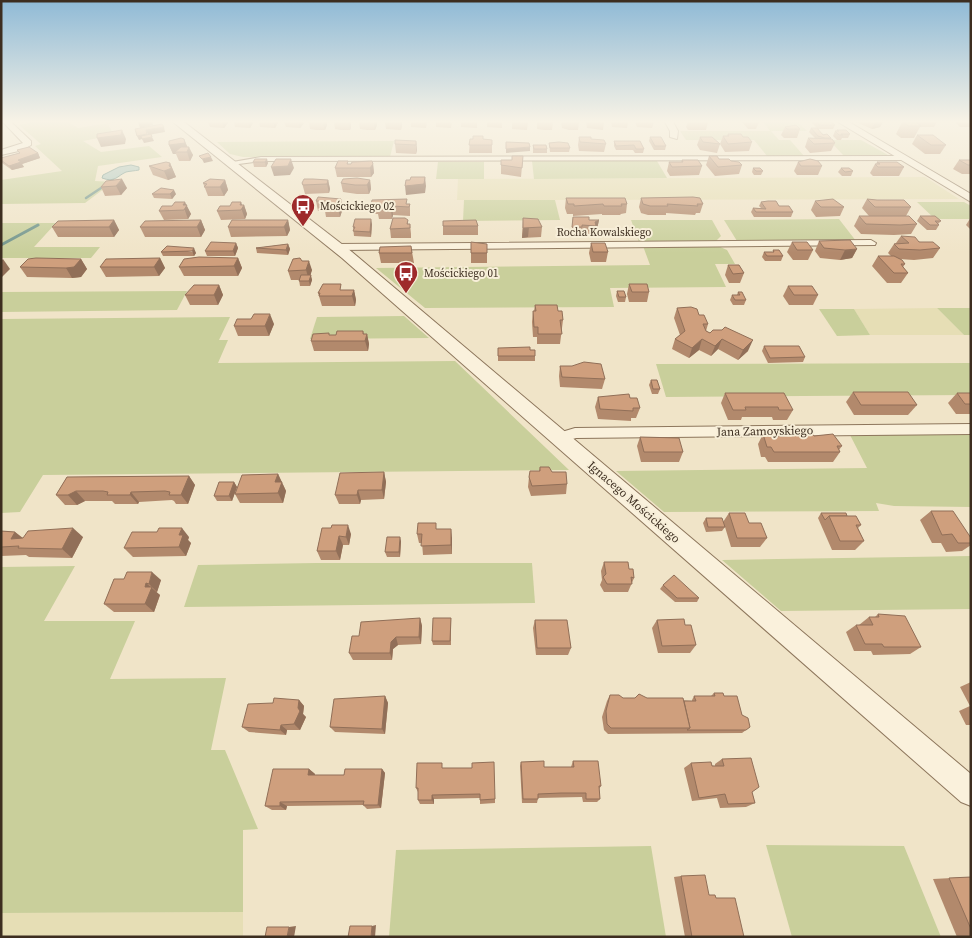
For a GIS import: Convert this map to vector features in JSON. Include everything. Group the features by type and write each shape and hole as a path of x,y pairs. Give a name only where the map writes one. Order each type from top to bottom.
{"street":[{"name":"Ignacego Mościckiego","path":"235,166 337,247 971,792"},
{"path":"915,166 971,199"},
{"name":"Rocha Kowalskiego","path":"337,247 871,243"},
{"name":"Jana Zamoyskiego","path":"560,438 575,433 971,430"}],"shaded area":[{"path":"925,177 959,199 457,200 458,179"},
{"path":"937,308 964,335 870,335 854,309"},
{"path":"243,912 243,937 1,937 1,913"}],"green space":[{"path":"56,166 100,166 95,181 113,182 85,203 1,204 1,180 62,171"},
{"path":"438,166 484,166 484,179 436,179"},
{"path":"533,166 660,166 667,178 534,179"},
{"path":"464,200 555,200 560,220 463,221"},
{"path":"917,202 964,202 971,206 971,219 935,219"},
{"path":"839,219 856,241 737,241 724,220"},
{"path":"631,220 712,220 721,236 716,241 639,242"},
{"path":"1,223 56,223 34,247 100,247 91,258 1,258"},
{"path":"643,246 718,246 727,250 735,264 715,264 726,287 610,288 614,307 425,308 376,268 650,265"},
{"path":"187,291 177,310 1,312 1,292"},
{"path":"937,308 971,308 971,335 964,335"},
{"path":"819,309 854,309 870,335 837,336"},
{"path":"404,316 429,338 310,339 317,317"},
{"path":"230,317 219,340 228,340 218,363 455,361 569,470 43,475 20,512 1,513 1,319"},
{"path":"971,363 971,395 666,397 656,364"},
{"path":"971,434 971,507 894,506 876,503 879,511 664,512 616,471 867,468 850,435"},
{"path":"971,556 971,609 781,611 722,560"},
{"path":"532,563 535,603 184,607 198,565"},
{"path":"75,566 44,621 135,621 110,679 226,678 211,750 225,750 258,829 243,830 243,912 1,913 1,567"},
{"path":"766,845 904,846 941,937 792,937"},
{"path":"651,846 666,937 389,937 396,850"}],"water":[{"path":"134,166 139,167 139,170 126,172 110,180 102,178 103,175 119,167"}],"building":[{"path":"149,166 169,166 172,168 164,171"},
{"path":"336,166 372,166 370,168 335,168"},
{"path":"506,166 522,166 522,168"},
{"path":"671,166 702,166 672,167"},
{"path":"877,166 904,167 878,167"},
{"path":"753,168 760,168 763,171 756,171"},
{"path":"841,168 849,168 853,171 845,172"},
{"path":"411,177 425,177 424,184 405,186 406,180 410,180"},
{"path":"357,178 370,180 367,185 341,183 343,179"},
{"path":"122,179 116,186 101,187 106,181"},
{"path":"210,179 225,180 220,187 204,187 207,184 203,183"},
{"path":"304,179 328,180 327,184 303,185"},
{"path":"161,188 174,190 170,194 152,194"},
{"path":"318,197 341,199 338,207 324,207 327,201 316,201"},
{"path":"566,198 625,198 627,204 621,204 622,206 604,206 603,204 574,206 574,204 568,204"},
{"path":"641,198 700,198 703,204 697,204 698,206 667,204 668,206 650,206 643,204"},
{"path":"407,199 406,204 410,204 409,207 392,206 391,210 377,210 378,205 371,205 372,200"},
{"path":"833,199 844,207 821,207 815,201"},
{"path":"867,199 904,200 911,207 875,207"},
{"path":"776,201 779,206 789,206 793,212 756,212 753,208 766,209 761,202"},
{"path":"175,202 185,202 183,205 187,205 184,210 159,211 162,206 172,206"},
{"path":"232,202 241,202 240,205 244,205 241,210 217,211 220,206 230,206"},
{"path":"859,216 909,216 917,224 866,224"},
{"path":"920,216 935,216 941,221 935,221 939,225 930,225"},
{"path":"573,217 589,217 589,220 599,220 595,222 596,226 582,225 582,227 572,227"},
{"path":"393,218 405,218 408,220 407,224 410,224 410,228 390,229"},
{"path":"523,218 538,219 542,227 523,228"},
{"path":"355,219 371,219 370,232 353,231"},
{"path":"114,220 109,227 52,227 58,221"},
{"path":"201,220 197,227 140,227 145,221"},
{"path":"232,220 288,220 284,227 228,227"},
{"path":"476,220 478,226 443,226 443,221"},
{"path":"901,236 915,237 919,242 933,242 940,248 920,250 899,249 894,244 909,243"},
{"path":"850,240 857,249 824,248 819,241"},
{"path":"211,242 236,243 233,251 205,251"},
{"path":"471,242 487,244 487,253 471,253"},
{"path":"792,242 807,242 813,250 797,250"},
{"path":"591,243 605,243 608,252 593,252"},
{"path":"288,244 286,250 256,248"},
{"path":"167,246 194,248 192,251 161,252"},
{"path":"411,246 412,253 379,253 380,247"},
{"path":"773,250 779,250 783,256 767,256 764,252 774,252"},
{"path":"878,256 894,256 902,260 905,264 901,264 908,273 894,273"},
{"path":"199,257 238,258 234,266 179,267 184,259"},
{"path":"160,258 154,267 100,267 106,259"},
{"path":"300,258 302,261 309,261 306,270 288,271 293,259"},
{"path":"28,259 81,259 74,267 20,267"},
{"path":"728,265 739,265 744,273 733,274"},
{"path":"301,275 311,275 309,281 299,281"},
{"path":"323,284 341,284 340,290 354,290 352,296 319,296 320,293 318,293"},
{"path":"629,284 647,284 649,292 632,292"},
{"path":"194,285 219,285 214,295 185,295"},
{"path":"788,286 812,286 818,295 794,295"},
{"path":"617,291 624,291 626,297 619,297"},
{"path":"738,292 742,292 746,300 735,300 732,295 740,295"},
{"path":"535,305 557,305 558,311 562,311 563,320 560,320 562,334 538,334 538,327 534,327 533,311 536,311"},
{"path":"691,307 697,309 699,315 704,315 708,324 703,324 706,331 710,333 713,330 722,330 725,327 753,340 743,350 722,339 715,346 702,339 692,348 675,339 685,331 677,308"},
{"path":"254,314 270,314 265,326 234,326 237,319 251,319"},
{"path":"337,331 363,331 363,334 367,334 365,341 311,341 313,334 329,333 329,335 336,335"},
{"path":"764,346 799,346 805,357 770,358"},
{"path":"530,347 530,350 535,350 535,356 498,356 498,348"},
{"path":"584,362 601,364 605,379 562,377 560,366 572,366"},
{"path":"651,380 657,380 660,389 653,389"},
{"path":"853,392 908,392 917,405 861,405"},
{"path":"725,393 784,393 793,410 779,410 778,407 745,407 746,410 733,410"},
{"path":"957,393 971,393 971,404 965,404"},
{"path":"629,394 630,398 637,398 640,408 633,408 633,411 600,409 598,397"},
{"path":"783,433 812,433 814,436 833,434 842,446 837,446 840,452 774,452 771,447 767,447 763,434 785,436"},
{"path":"640,437 679,438 683,452 644,452"},
{"path":"540,467 549,467 552,472 566,472 567,484 532,486 529,477 530,471 540,471"},
{"path":"384,472 382,490 358,490 357,495 335,495 340,473"},
{"path":"278,474 275,482 282,482 278,493 235,494 242,475"},
{"path":"189,476 181,495 169,495 170,492 165,491 131,492 130,495 107,495 108,492 103,491 76,491 68,495 56,495 67,477"},
{"path":"219,482 234,482 229,496 214,496"},
{"path":"931,511 953,511 971,538 971,543 958,543 952,534 942,535"},
{"path":"729,513 745,513 749,523 761,523 767,538 737,538"},
{"path":"821,513 846,513 847,516 829,516 825,520"},
{"path":"829,516 856,516 861,525 856,525 864,541 840,541"},
{"path":"706,518 722,518 725,527 708,527"},
{"path":"418,523 436,523 436,529 451,529 451,545 421,546 422,534 417,534"},
{"path":"332,525 348,525 346,537 339,536 336,551 317,551 322,528 331,528"},
{"path":"73,528 62,549 18,548 19,546 1,547 1,531 15,532 11,539 23,538 28,531"},
{"path":"159,528 182,528 179,535 183,535 179,547 124,548 132,532 157,532"},
{"path":"387,537 400,537 399,552 385,552"},
{"path":"604,562 628,562 629,569 633,569 634,578 631,577 632,584 607,584 603,577 606,574"},
{"path":"127,572 152,572 149,584 146,583 145,587 152,587 145,604 104,604 114,579 124,579"},
{"path":"674,575 699,598 677,598 663,585"},
{"path":"878,614 905,616 921,647 884,647 882,644 865,644 856,625 873,625 869,617 879,617"},
{"path":"420,618 419,637 396,637 391,642 390,653 349,653 352,636 359,636 361,622"},
{"path":"433,618 451,618 450,641 432,641"},
{"path":"684,619 685,625 691,625 696,645 662,646 657,620"},
{"path":"535,620 567,620 571,648 537,648"},
{"path":"714,693 723,693 724,696 737,696 742,715 748,718 750,727 746,730 687,730 690,728 684,701 696,701 694,696 715,696"},
{"path":"639,694 647,698 683,698 690,728 611,728 607,724 606,711 610,695 635,698"},
{"path":"385,696 382,729 330,727 334,699"},
{"path":"274,698 299,700 298,708 300,711 294,724 281,725 280,730 242,727 248,704 273,703"},
{"path":"751,758 759,787 752,792 755,803 728,804 725,794 699,798 691,763 711,762 712,766 724,766 722,759"},
{"path":"544,761 544,767 574,767 573,761 598,761 601,786 599,786 600,799 586,799 586,793 561,793 538,794 538,799 523,799 521,762"},
{"path":"494,762 495,799 480,800 480,794 432,795 432,800 418,800 418,788 416,788 417,763 442,763 442,768 472,768 472,763"},
{"path":"273,769 309,769 308,775 344,775 345,769 382,769 378,805 363,805 364,801 280,802 280,806 265,806"},
{"path":"705,875 709,895 715,895 716,898 735,898 744,937 692,937 681,876"},
{"path":"971,877 971,929 949,878"},
{"path":"350,926 372,926 371,937 348,937"},
{"path":"267,927 289,927 287,937 265,937"}],"waterway":[{"path":"86,198 113,180"},
{"path":"1,245 38,225"}],"place":[{"name":"Mościckiego 02","path":"303,227"},
{"name":"Mościckiego 01","path":"406,294"}]}
